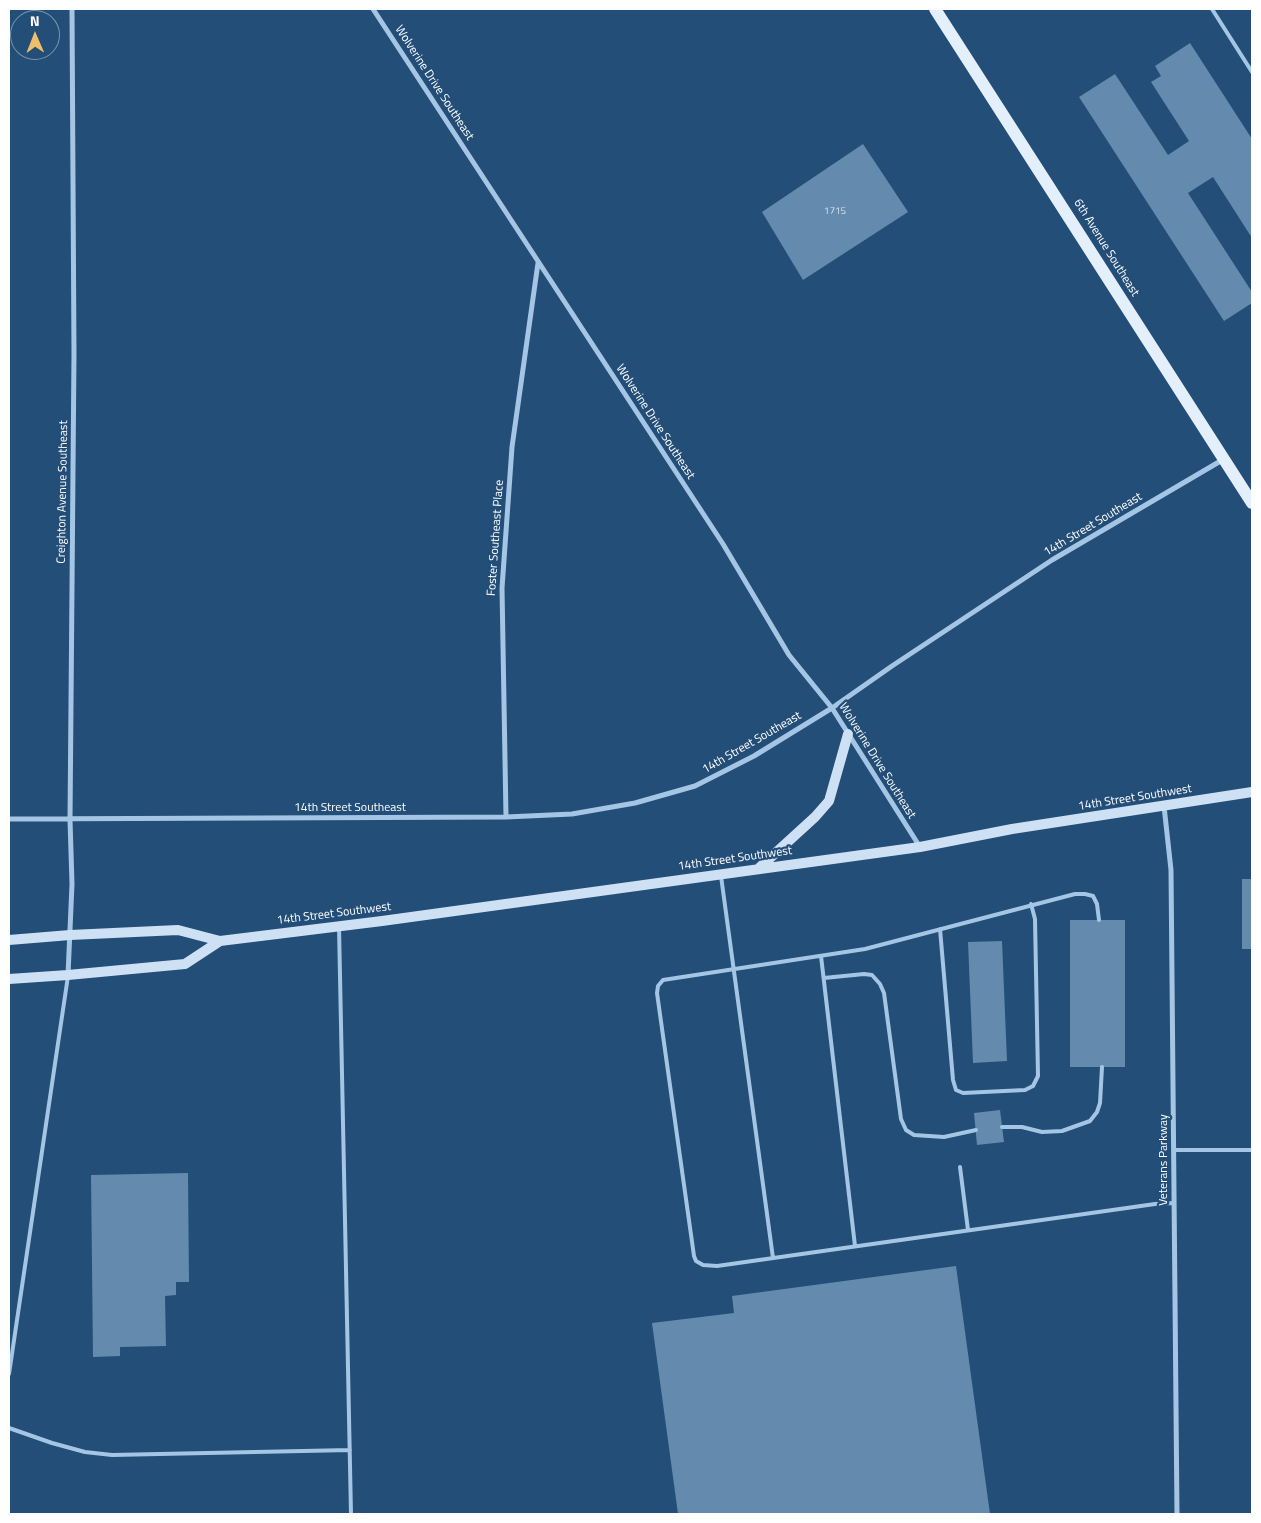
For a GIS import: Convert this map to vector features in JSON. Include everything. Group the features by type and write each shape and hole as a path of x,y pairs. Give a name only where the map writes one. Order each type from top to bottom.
{"main road":[{"name":"6th Avenue Southeast","path":"935,9 1252,503"},
{"path":"758,869 815,817 829,800 848,734"},
{"name":"14th Street Southwest","path":"9,940 178,930 220,940 339,926 920,847 1012,829 1252,792"},
{"name":"14th Street Southwest","path":"9,978 68,975 186,964 220,940"}],"street":[{"name":"Creighton Avenue Southeast","path":"68,975 72,884 70,820 74,354 72,9"},
{"name":"Wolverine Drive Southeast","path":"373,9 723,544 789,655 832,708 920,847"},
{"name":"Foster Southeast Place","path":"506,817 502,588 512,447 538,262"},
{"name":"14th Street Southeast","path":"9,819 506,817 572,814 635,803 695,786 754,756 832,708 1052,560 1224,459"},
{"name":"Veterans Parkway","path":"1164,806 1171,870 1177,1514"}],"lane":[{"path":"1212,9 1252,72"},
{"path":"721,874 773,1258"},
{"path":"1099,920 1097,904 1093,896 1075,894 865,949 663,980 658,986 657,993 696,1261 703,1265 717,1266 1174,1203"},
{"path":"940,929 953,1080 956,1090 963,1093 1025,1090 1033,1086 1038,1076 1035,919 1031,904"},
{"path":"339,926 351,1514"},
{"path":"821,956 855,1246"},
{"path":"824,978 864,974 872,975 880,984 884,993 901,1119 906,1130 914,1135 944,1137 976,1130"},
{"path":"9,1374 68,975"},
{"path":"1002,1127 1022,1127 1042,1132 1062,1131 1090,1121 1097,1112 1100,1103 1102,1067"},
{"path":"1174,1150 1252,1150"},
{"path":"960,1167 968,1230"},
{"path":"9,1428 85,1452 112,1455 350,1450"}],"building":[{"path":"1190,43 1252,139 1252,238 1213,177 1188,193 1252,292 1252,303 1224,321 1079,97 1115,74 1168,155 1189,141 1151,82 1161,76 1155,66"},
{"path":"863,144 908,212 803,280 762,212"},
{"path":"1242,879 1252,879 1252,949 1242,949"},
{"path":"1070,920 1125,920 1125,1067 1070,1067"},
{"path":"1002,941 1007,1061 973,1063 968,942"},
{"path":"1000,1110 1004,1142 977,1145 974,1113"},
{"path":"188,1173 189,1282 176,1282 176,1295 165,1296 166,1346 120,1347 120,1356 93,1357 91,1175"},
{"path":"956,1266 990,1514 678,1514 652,1323 734,1313 732,1296"}]}
